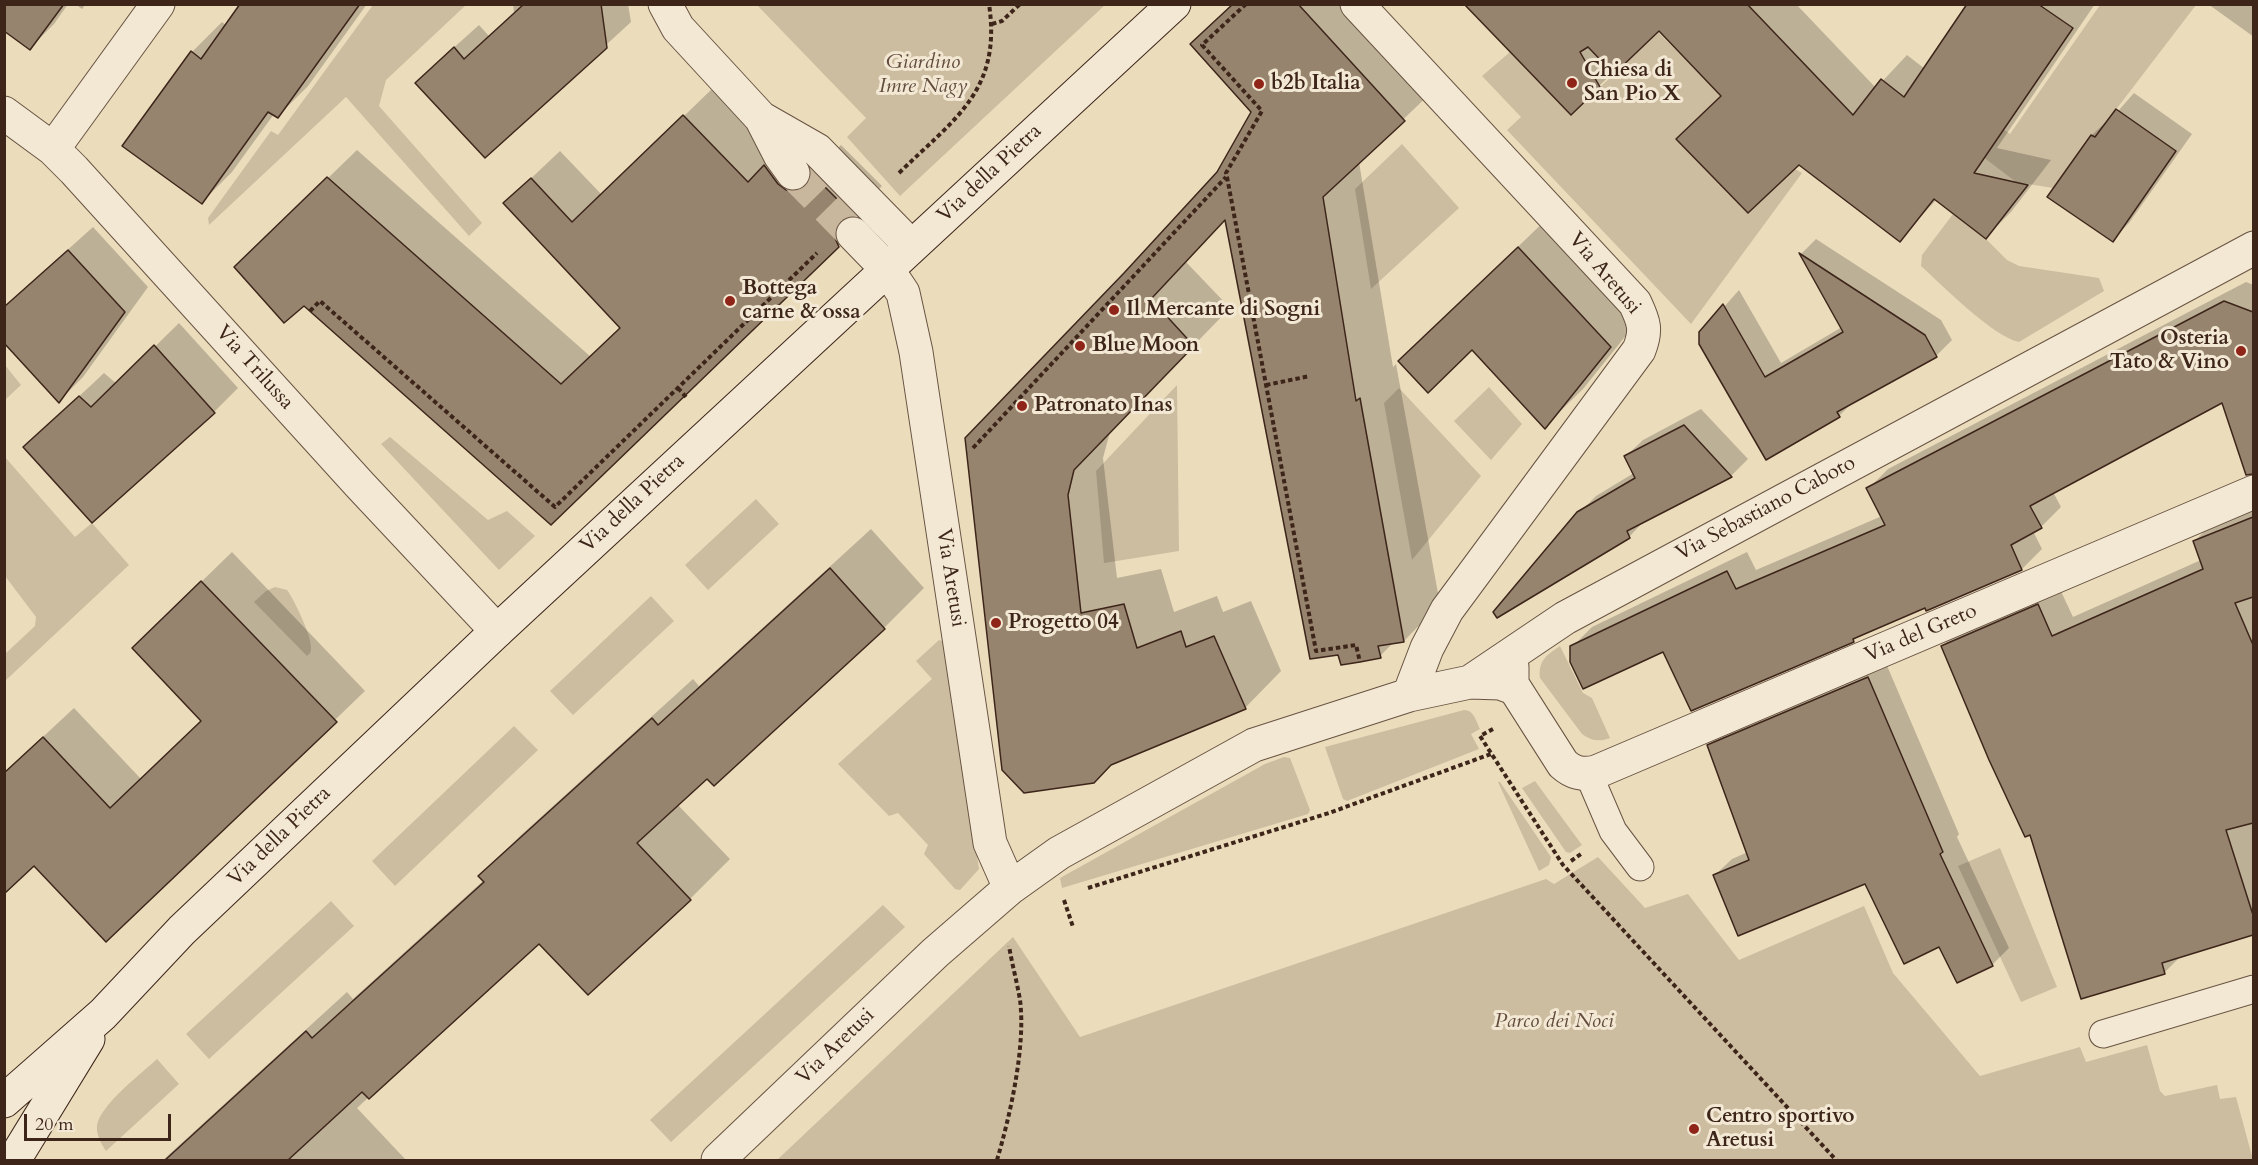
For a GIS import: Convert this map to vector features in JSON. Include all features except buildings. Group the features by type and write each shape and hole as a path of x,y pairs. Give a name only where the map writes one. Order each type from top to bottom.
{"street":[{"path":"53,149 158,4"},
{"path":"665,4 678,28 762,118 817,150 911,246"},
{"name":"Via della Pietra","path":"4,1101 103,1014 182,930 497,631 1174,4"},
{"name":"Via Aretusi","path":"1357,4 1635,303 1643,320 1645,336 1639,350 1447,610 1427,648 1409,695"},
{"name":"Via Trilussa","path":"4,113 53,149 360,485 497,631"},
{"path":"762,118 780,155 793,173"},
{"name":"Via Aretusi","path":"852,234 887,269 903,293 916,352 988,831 993,850 1010,888"},
{"name":"Via Sebastiano Caboto","path":"1513,653 1564,618 2253,248"},
{"name":"Via del Greto","path":"1588,773 1610,766 2253,492"},
{"path":"1513,653 1511,677 1514,688 1563,764 1573,772 1588,773"},
{"name":"Via Aretusi","path":"1470,682 1513,653"},
{"name":"Via Aretusi","path":"718,1161 935,953 1010,888 1059,853 1238,752 1273,739 1409,695 1470,682 1500,683 1514,688"},
{"name":"Via della Pietra","path":"14,1161 103,1014"}],"lane":[{"path":"1588,773 1613,831 1640,867"},
{"path":"2103,1034 2253,989"}],"path":[{"path":"896,176 962,111 975,95 990,60 992,24 989,4"},
{"path":"992,24 1002,21 1020,4"},
{"path":"1246,4 1202,45 1262,111 1226,173 1316,651 1356,645 1360,662"},
{"path":"967,455 1227,177"},
{"path":"310,311 320,301 555,507 820,250"},
{"path":"1266,385 1310,376"},
{"path":"678,388 686,397"},
{"path":"1490,720 1494,728 1480,736 1563,865 1836,1161"},
{"path":"1085,889 1329,813 1491,754"},
{"path":"997,1161 1020,1041 1020,1001 1008,940"}],"green space":[{"path":"373,5 466,5 386,80 379,106 482,223 469,236 346,97 209,225 208,218 271,131 278,135"},
{"name":"Giardino Imre Nagy","path":"757,5 1105,5 900,196 847,137 866,118"},
{"path":"2100,5 2196,5 2095,137 2090,135 2053,188 2016,182 1911,102 1930,77 2010,134"},
{"path":"1658,32 1721,96 1677,139 1748,213 1795,169 1802,173 1691,324 1507,130 1521,117 1482,76 1510,52 1571,115"},
{"path":"1402,144 1459,208 1371,289 1355,189"},
{"path":"1953,214 1986,239 2007,260 2019,266 2099,278 2104,291 2019,342 2008,338 1982,321 1921,266 1922,255"},
{"path":"5,365 21,385 4,400"},
{"path":"1177,385 1179,551 1104,563 1096,471"},
{"path":"1489,387 1522,424 1491,460 1454,421"},
{"path":"1399,388 1481,476 1412,560 1384,403"},
{"path":"390,437 488,520 507,511 535,536 499,570 381,444"},
{"path":"4,456 75,537 92,523 129,565 5,681 5,654 35,626 36,617 5,576"},
{"path":"756,499 779,524 708,590 685,565"},
{"path":"275,587 287,590 298,609 311,643 311,651 307,656 254,602 266,591"},
{"path":"651,596 674,621 573,715 550,691"},
{"path":"939,640 945,642 979,869 960,890 955,889 924,854 928,845 898,813 889,816 838,764 932,679 916,661"},
{"path":"1560,646 1583,693 1592,698 1610,738 1595,740 1582,734 1540,678 1542,662 1547,655"},
{"path":"1464,710 1472,714 1480,729 1471,734 1479,749 1347,801 1343,799 1325,747"},
{"path":"514,726 538,750 395,886 372,861"},
{"path":"1284,757 1290,758 1310,810 1308,814 1062,888 1060,878 1265,764"},
{"path":"1535,781 1582,845 1570,853 1566,852 1522,788"},
{"path":"1498,782 1551,857 1549,865 1539,871"},
{"path":"2000,848 2057,987 2021,1002 1958,866"},
{"name":"Parco dei Noci","path":"1598,857 1645,908 1688,894 1739,960 1864,906 1893,973 1980,1076 2080,1047 2086,1062 2147,1045 2160,1091 2165,1096 2217,1085 2220,1099 2236,1097 2253,1160 777,1160 1013,937 1080,1037 1546,879 1554,884"},
{"path":"331,901 354,926 209,1059 186,1034"},
{"path":"883,905 905,927 671,1142 650,1120"},
{"path":"157,1059 179,1084 106,1151 97,1132 100,1117 114,1099"}],"tunnel":[{"path":"793,173 853,234"}],"place":[{"name":"Chiesa di San Pio X","path":"1572,83"},
{"name":"b2b Italia","path":"1259,84"},
{"name":"Bottega carne & ossa","path":"730,301"},
{"name":"Il Mercante di Sogni","path":"1114,310"},
{"name":"Blue Moon","path":"1080,346"},
{"name":"Osteria Tato & Vino","path":"2241,351"},
{"name":"Patronato Inas","path":"1022,406"},
{"name":"Progetto 04","path":"996,623"},
{"name":"Centro sportivo Aretusi","path":"1694,1129"}]}
